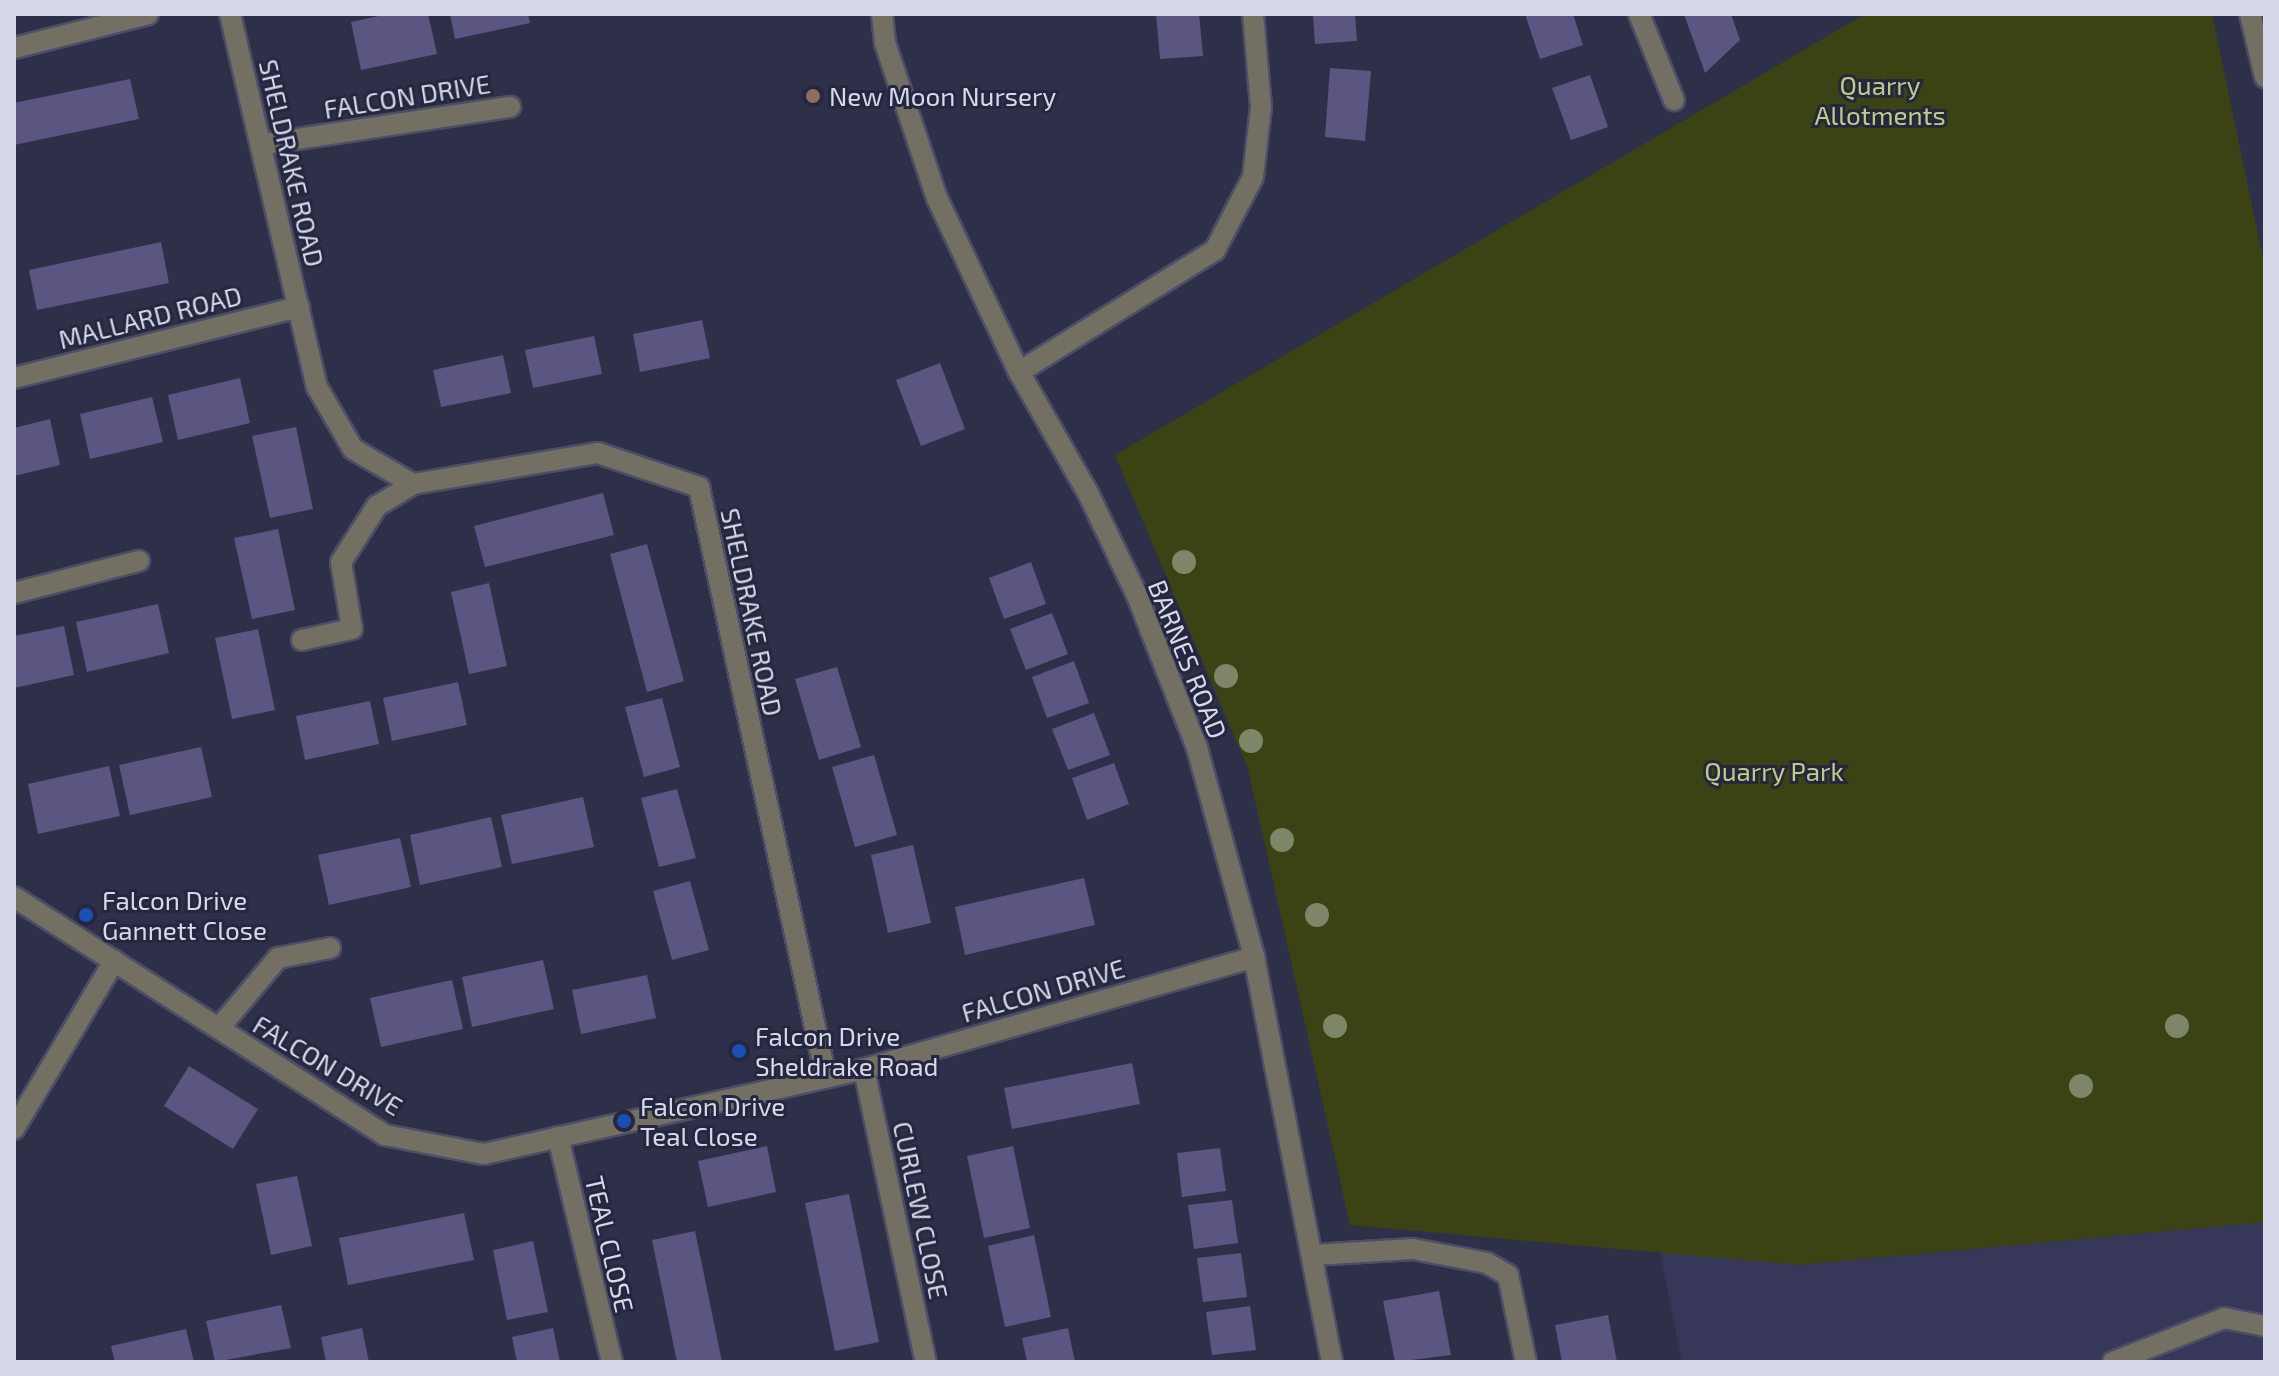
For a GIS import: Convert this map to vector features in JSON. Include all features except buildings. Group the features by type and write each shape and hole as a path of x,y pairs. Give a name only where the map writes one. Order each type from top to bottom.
{"street":[{"path":"14,48 148,14"},
{"name":"SHELDRAKE ROAD","path":"230,14 264,144 317,387 353,449 413,484 598,453 699,487 826,1078"},
{"name":"BARNES ROAD","path":"882,14 885,43 937,198 1019,372 1088,493 1164,664 1197,748 1254,957 1332,1362"},
{"path":"1019,372 1215,250 1253,177 1261,107 1253,14"},
{"path":"1639,14 1674,100"},
{"path":"2250,14 2261,41 2265,77"},
{"name":"FALCON DRIVE","path":"264,144 510,107"},
{"name":"MALLARD ROAD","path":"14,378 299,307"},
{"path":"302,640 352,629 341,562 377,506 413,484"},
{"path":"14,593 139,561"},
{"name":"FALCON DRIVE","path":"14,897 385,1135 484,1154 864,1069 1254,957"},
{"path":"219,1028 278,958 330,948"},
{"path":"14,1129 114,961"},
{"name":"CURLEW CLOSE","path":"864,1069 926,1362"},
{"name":"TEAL CLOSE","path":"558,1137 612,1362"},
{"path":"1313,1255 1413,1249 1487,1263 1508,1275 1526,1362"},
{"path":"2113,1362 2224,1318 2265,1326"}],"shaded area":[{"path":"2265,1222 2265,1362 1682,1362 1660,1252 1799,1265"}],"green space":[{"name":"Quarry Park","path":"1865,14 2212,14 2265,268 2265,1222 1799,1265 1350,1225 1248,769 1115,455"}],"place":[{"name":"New Moon Nursery","path":"813,96"},
{"name":"Falcon Drive Gannett Close","path":"86,915"},
{"name":"Falcon Drive Sheldrake Road","path":"739,1051"},
{"name":"Falcon Drive Teal Close","path":"624,1121"}],"park label":[{"name":"Quarry Allotments","path":"1880,100"}]}
